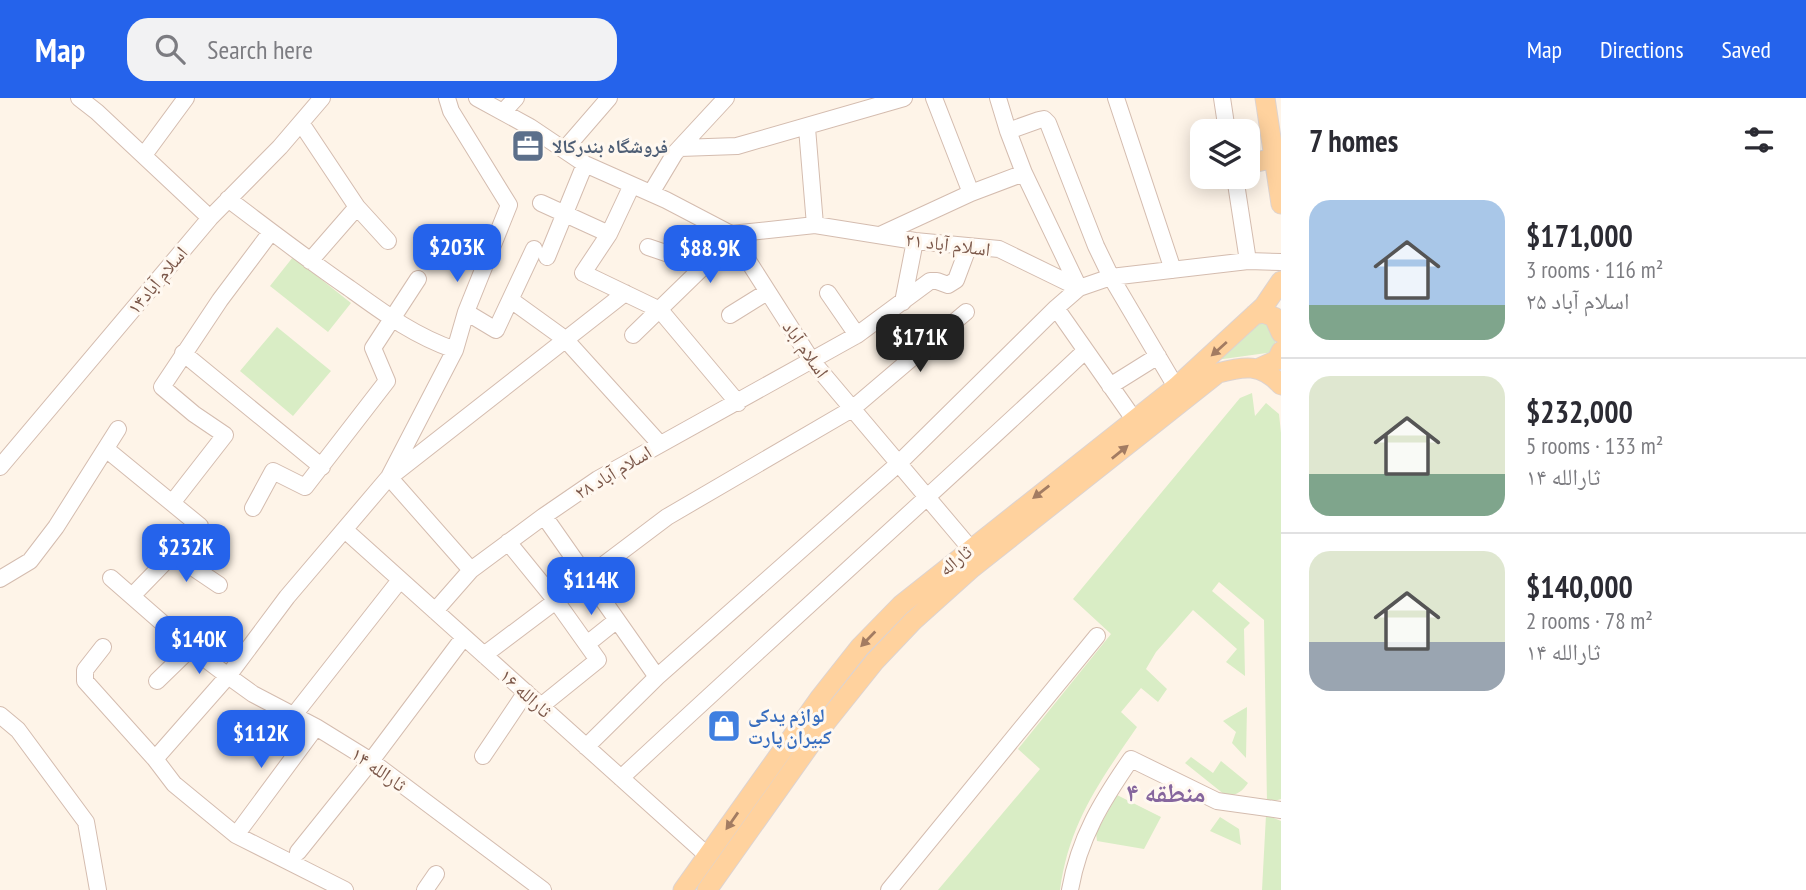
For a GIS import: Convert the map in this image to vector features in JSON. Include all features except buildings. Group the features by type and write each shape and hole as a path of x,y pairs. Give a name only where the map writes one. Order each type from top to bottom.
{"main road":[{"path":"1265,98 1281,204"},
{"path":"1260,161 1274,158"},
{"name":"ثاراله","path":"683,890 818,699 860,647 901,605 1175,387 1264,306 1281,281"},
{"path":"1254,315 1264,313 1274,317 1281,333"},
{"path":"1257,369 1277,360 1281,351"},
{"name":"ثاراله","path":"706,890 827,721 875,661 913,621 972,568 1219,373 1244,366 1257,369"},
{"path":"1257,369 1274,377 1281,385"},
{"path":"768,768 785,780"}],"street":[{"path":"79,98 210,218"},
{"path":"97,112 107,98"},
{"path":"144,155 186,98"},
{"name":"اسلام آباد۱۴","path":"0,467 210,218 322,98"},
{"path":"155,759 228,676 288,597 389,477 455,351 466,312 509,205 451,111 447,98"},
{"path":"477,98 503,111 585,164 651,193 731,234 704,266 633,335"},
{"path":"503,111 516,98"},
{"path":"565,150 609,98"},
{"path":"680,148 737,146 904,98"},
{"path":"934,98 971,193"},
{"path":"998,98 1024,173 1079,288"},
{"path":"1116,98 1173,271"},
{"path":"1222,98 1225,119"},
{"path":"651,193 680,148 718,101"},
{"path":"1008,131 1039,120 1048,123 1111,277 1175,387"},
{"path":"301,123 358,207 388,241"},
{"path":"807,128 815,225"},
{"path":"466,312 496,330 564,213 585,164"},
{"path":"880,235 971,193 1024,173"},
{"path":"632,186 609,234 583,273 660,310 737,403"},
{"path":"1237,189 1248,261"},
{"path":"228,199 391,318 424,339 455,351"},
{"path":"541,203 609,234"},
{"path":"310,261 358,207"},
{"name":"اسلام آباد ۲۱","path":"731,234 815,225 968,248 999,249 1079,288"},
{"path":"172,503 225,435 162,387 183,353 271,232"},
{"name":"اسلام آباد","path":"731,234 812,361 970,548"},
{"path":"903,302 915,241"},
{"path":"648,247 704,266"},
{"name":"اسلام آباد ۲۸","path":"435,611 471,570 598,479 857,335 930,281 948,285 956,280 968,248"},
{"path":"586,747 657,677 898,464 1056,307 1079,288 1111,277 1248,261 1281,262"},
{"path":"253,508 273,471 304,487 387,381 373,348 418,279"},
{"path":"730,315 767,292"},
{"path":"389,477 625,293"},
{"path":"828,293 857,335"},
{"path":"512,300 565,339 660,444"},
{"path":"1056,307 1133,418"},
{"path":"484,655 667,517 852,409 966,312"},
{"path":"621,778 788,622 928,499 1085,351"},
{"path":"183,353 322,467"},
{"path":"1110,386 1158,356"},
{"path":"2,574 30,561 56,527 118,429"},
{"path":"106,449 200,526 132,596"},
{"path":"389,477 471,570"},
{"path":"544,516 657,677"},
{"name":"ثارالله ۱۶","path":"345,530 708,856"},
{"path":"508,542 556,601 598,660 541,706"},
{"path":"173,554 219,584"},
{"name":"ثارالله ۱۴","path":"111,579 191,648 253,694 316,727 371,761 543,890"},
{"path":"294,715 400,580"},
{"path":"587,644 617,620"},
{"path":"889,890 1097,636"},
{"path":"298,852 371,761 464,637"},
{"path":"103,647 85,670 85,681 174,784 236,835 345,890"},
{"path":"157,681 191,648"},
{"path":"483,756 526,692"},
{"path":"0,715 18,730 86,822 98,890"},
{"path":"236,835 316,727"},
{"path":"1070,890 1081,847 1100,804 1131,759 1217,801 1281,810"},
{"path":"425,890 436,874"}],"green space":[{"path":"293,257 351,303 328,332 270,286"},
{"path":"1263,322 1273,327 1276,339 1273,352 1216,360 1251,326"},
{"path":"277,327 331,371 293,416 240,371"},
{"path":"1252,393 1255,416 1266,403 1279,414 1281,433 1281,799 1267,803 1264,620 1219,582 1212,591 1250,623 1244,629 1245,676 1226,662 1237,649 1193,610 1156,652 1146,669 1167,689 1158,702 1141,688 1121,712 1137,727 1099,785 1079,823 1064,866 1060,890 938,890 1040,769 1018,749 1111,634 1073,599 1240,398"},
{"path":"1247,707 1246,758 1232,743 1236,732 1223,721"},
{"path":"1191,757 1213,773 1221,761 1248,783 1238,793 1225,795 1185,763"},
{"path":"1117,795 1161,817 1144,849 1097,841 1096,833"},
{"path":"1266,815 1281,821 1281,890 1262,890"},
{"path":"1220,817 1239,829 1241,845 1210,831"}],"place":[{"name":"فروشگاه بندرکالا","path":"528,146"},
{"name":"لوازم یدکی کبیران پارت","path":"724,726"}],"district":[{"name":"منطقه ۴","path":"1166,793"}]}
